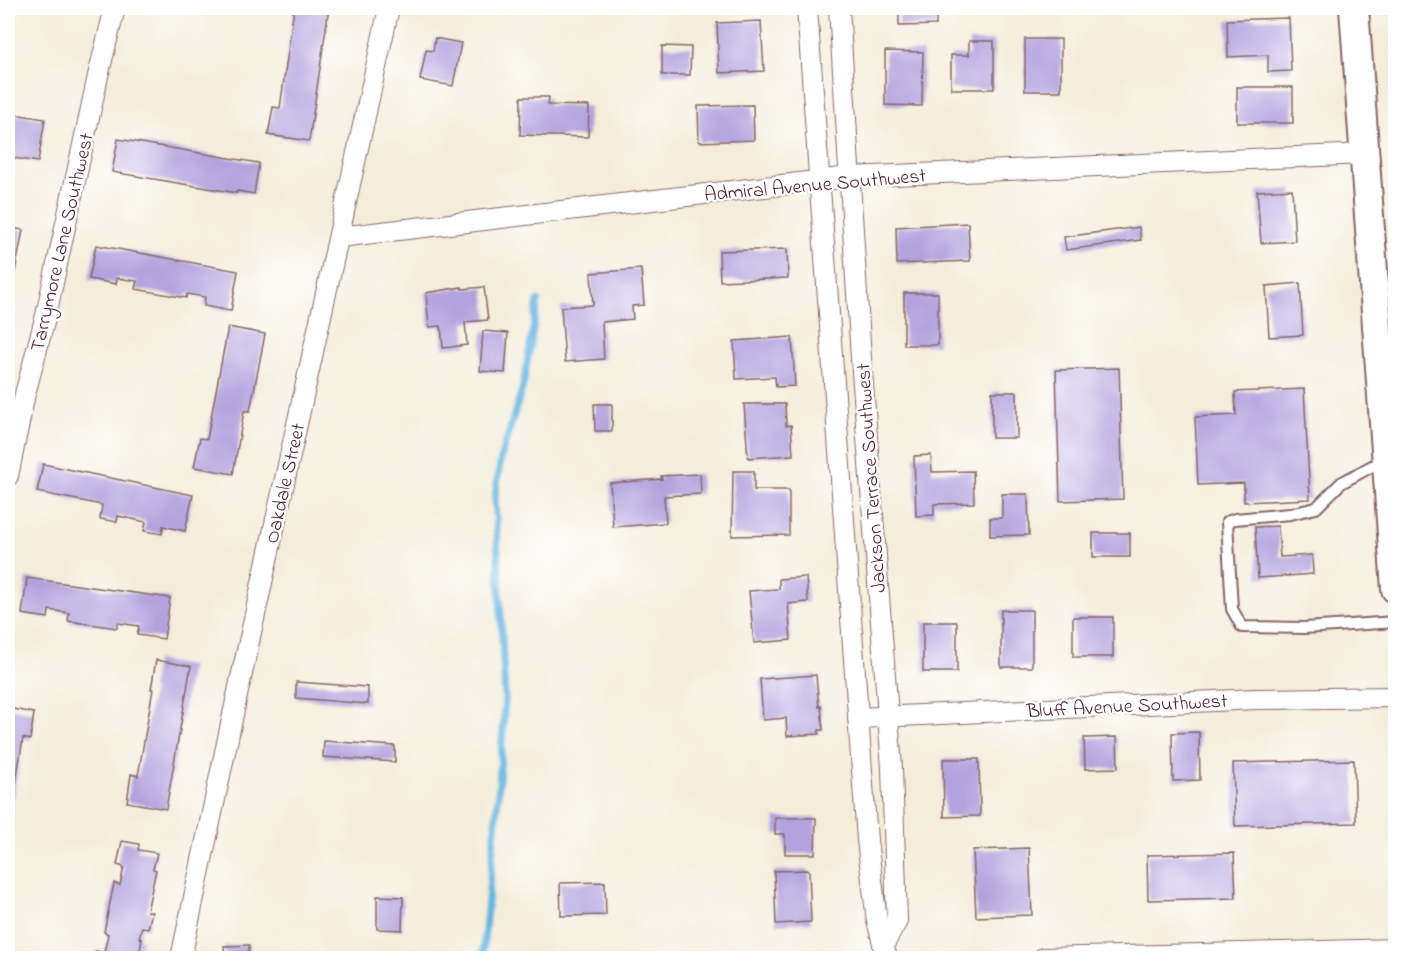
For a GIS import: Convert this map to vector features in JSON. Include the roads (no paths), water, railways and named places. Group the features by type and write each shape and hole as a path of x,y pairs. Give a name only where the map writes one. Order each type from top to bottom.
{"main road":[{"path":"1354,8 1395,589"}],"street":[{"name":"Tarrymore Lane Southwest","path":"8,476 115,8"},
{"name":"Oakdale Street","path":"181,958 389,8"},
{"name":"Jackson Terrace Southwest","path":"807,8 867,840 877,921 885,952"},
{"name":"Jackson Terrace Southwest","path":"839,8 861,358 892,768 897,921 885,952"},
{"name":"Admiral Avenue Southwest","path":"339,237 850,177 1365,154"},
{"name":"Bluff Avenue Southwest","path":"858,718 1244,700 1395,696"},
{"path":"1043,958 1395,949"}],"lane":[{"path":"1387,465 1372,466 1341,483 1317,508 1227,522 1232,609 1242,627 1304,628 1395,622"}],"waterway":[{"path":"483,951 505,699 495,497 501,457 523,386 538,301"}]}
